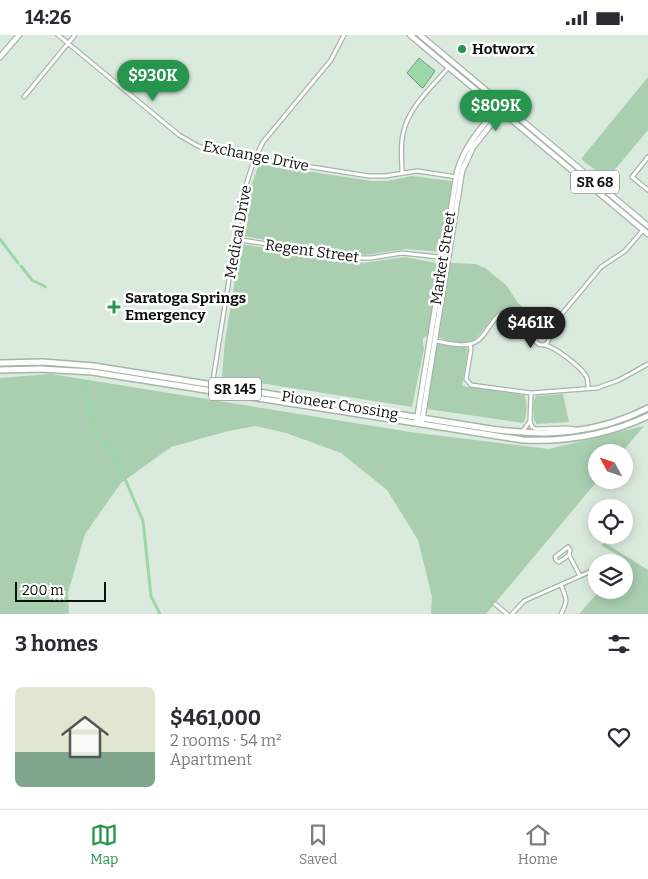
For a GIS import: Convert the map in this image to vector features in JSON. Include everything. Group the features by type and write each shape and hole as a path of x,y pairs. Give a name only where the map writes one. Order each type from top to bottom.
{"highway":[{"name":"Pioneer Crossing","path":"0,363 68,363 118,369 520,433 551,434 578,431 613,422 648,408"},
{"name":"Pioneer Crossing","path":"0,370 79,371 501,438 532,441 578,438 616,429 648,414"}],"main road":[{"path":"0,57 19,35"},
{"name":"SR 68","path":"410,35 648,225"},
{"name":"SR 68","path":"420,35 648,234"},
{"name":"Market Street","path":"419,425 462,157 469,144 502,107"}],"street":[{"name":"Exchange Drive","path":"58,35 183,138 210,150 369,176 385,176 420,171 458,177"},
{"path":"24,97 75,35"},
{"name":"Medical Drive","path":"211,392 242,198 255,158 265,139 330,60 342,35"},
{"path":"402,173 401,144 406,122 413,109 449,67"},
{"path":"648,157 632,177 648,190"},
{"path":"535,338 537,334 551,327 598,271 624,251 643,230"},
{"name":"Regent Street","path":"235,239 353,258 371,258 402,253 445,258"},
{"path":"432,340 470,344 479,340 500,314 505,311 512,313 531,329 542,332 548,337 554,348 584,374 588,388"},
{"path":"544,345 548,342 551,327"},
{"path":"531,329 538,344 554,348"},
{"path":"470,344 471,349 466,379 469,384 531,393 555,393 600,388 648,364"},
{"path":"531,393 530,421 532,427 536,429 568,428 578,431"},
{"path":"520,433 526,429 530,421"},
{"path":"568,555 559,562 555,557 568,547 570,550 568,555 580,576"},
{"path":"512,614 524,601 588,572"},
{"path":"561,585 567,597 561,614"},
{"path":"495,604 507,614"}],"shaded area":[{"path":"419,58 435,71 423,88 407,73"},
{"path":"648,77 648,130 607,179 581,159"},
{"path":"259,164 372,181 387,181 412,176 452,181 442,252 406,249 365,255 332,251 330,248 323,247 321,249 242,236 249,192"},
{"path":"241,244 328,260 330,258 363,263 405,257 439,265 429,335 423,338 424,349 412,407 222,377 225,340"},
{"path":"449,263 475,264 485,268 506,285 518,303 547,327 542,330 537,329 511,310 506,309 497,313 479,335 470,342 461,343 437,336"},
{"path":"439,344 465,347 468,350 462,386 524,395 526,409 523,423 427,409 435,347"},
{"path":"51,374 410,432 549,449 644,426 629,444 588,444 588,489 590,489 486,614 431,614 432,597 418,540 387,490 341,453 286,433 256,426 228,431 171,447 121,483 85,534 68,593 69,614 0,614 0,378"},
{"path":"563,394 569,422 536,424 534,421 534,401 536,396"},
{"path":"607,544 623,554 616,554 601,545"},
{"path":"633,561 648,570 648,614 579,614 592,599 633,599"}],"waterway":[{"path":"0,239 18,263"},
{"path":"21,266 32,280 42,285"},
{"path":"84,382 95,430 117,460 143,521 151,596 160,614"}],"place":[{"name":"Hotworx","path":"462,49"},
{"name":"Saratoga Springs Emergency","path":"114,307"}]}
